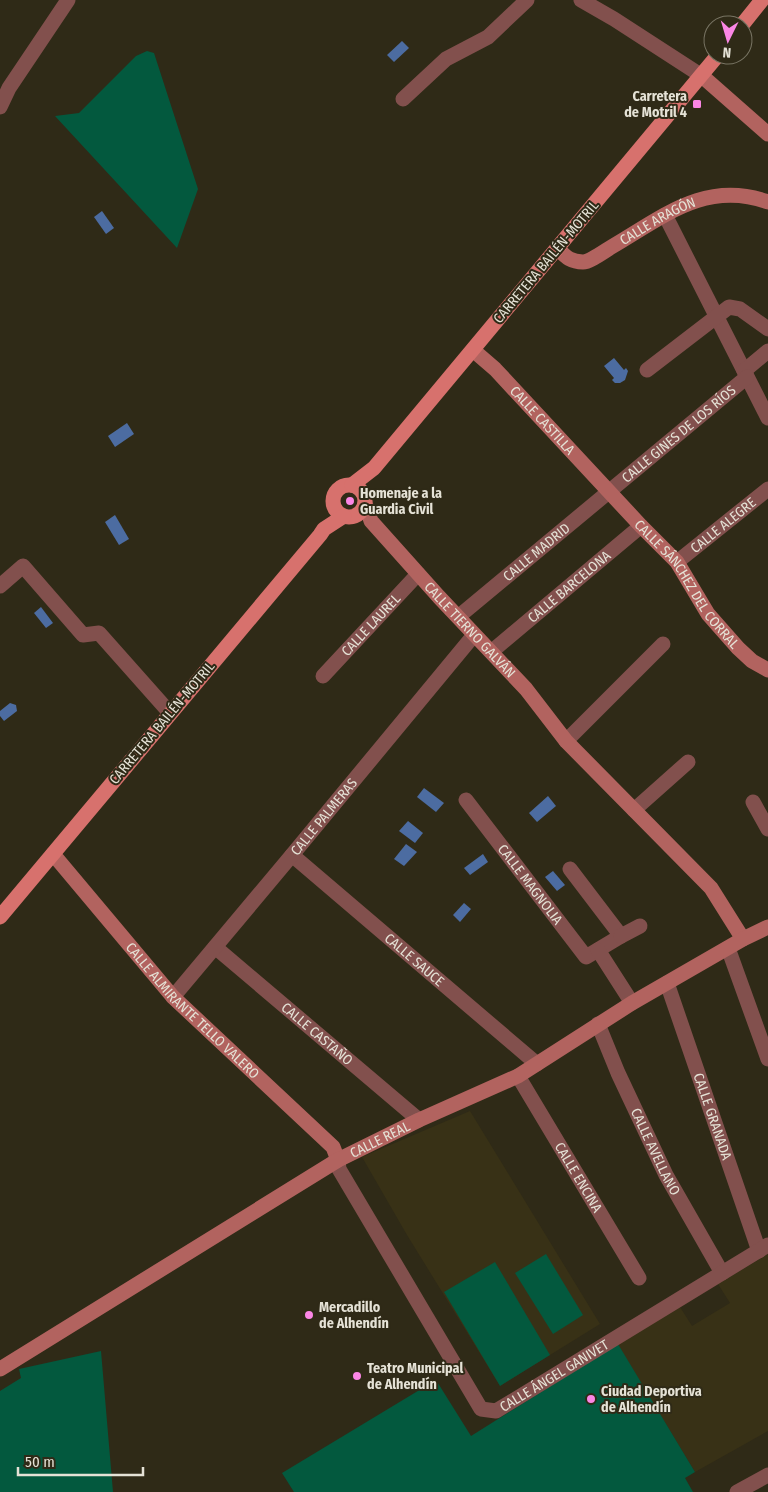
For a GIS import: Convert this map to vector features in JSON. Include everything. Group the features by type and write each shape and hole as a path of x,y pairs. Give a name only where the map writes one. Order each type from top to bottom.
{"main road":[{"path":"750,15 762,0"},
{"name":"CARRETERA BAILÉN-MOTRIL","path":"352,485 374,468 710,65"},
{"name":"CARRETERA BAILÉN-MOTRIL","path":"365,500 374,468"},
{"path":"352,485 360,489 365,500 362,511 345,512 334,497 337,490 352,485"},
{"name":"CARRETERA BAILÉN-MOTRIL","path":"2,911 53,854 324,529 345,512"}],"street":[{"path":"0,107 9,88 68,0"},
{"path":"403,100 446,59 488,37 527,0"},
{"path":"581,0 702,76 768,134"},
{"name":"CALLE ARAGÓN","path":"557,248 568,260 585,262 665,215 692,202 714,195 740,196 768,202"},
{"path":"665,215 768,418"},
{"path":"647,370 729,307 740,309 768,329"},
{"name":"CALLE CASTILLA","path":"473,350 495,369 610,492"},
{"name":"CALLE GINES DE LOS RÍOS","path":"610,492 746,374 768,351"},
{"name":"CALLE ALEGRE","path":"677,562 768,488"},
{"name":"CALLE SÁNCHEZ DEL CORRAL","path":"610,492 677,562 708,614 738,648 752,661 768,670"},
{"name":"CALLE MADRID","path":"464,612 610,492"},
{"name":"CALLE TIERNO GALVÁN","path":"365,500 372,522 526,690 566,741 711,888 743,939"},
{"name":"CALLE TIERNO GALVÁN","path":"345,512 372,522"},
{"name":"CALLE BARCELONA","path":"497,647 641,526"},
{"path":"0,586 23,566 83,635 99,633 170,713"},
{"name":"CALLE LAUREL","path":"323,676 418,574"},
{"name":"CALLE PALMERAS","path":"173,997 474,635"},
{"path":"566,741 663,644"},
{"path":"634,810 688,762"},
{"name":"CALLE MAGNOLIA","path":"466,800 586,956 598,950"},
{"path":"753,802 768,829"},
{"name":"CALLE ALMIRANTE TELLO VALERO","path":"53,854 173,997 333,1147 338,1160"},
{"name":"CALLE SAUCE","path":"292,855 537,1064"},
{"path":"570,869 621,936"},
{"path":"632,1003 598,950 640,926"},
{"name":"CALLE REAL","path":"0,1368 338,1160 419,1120 518,1076 632,1003 743,939 768,927"},
{"name":"CALLE CASTAÑO","path":"215,947 419,1120"},
{"path":"728,948 768,1058"},
{"name":"CALLE GRANADA","path":"667,983 763,1248"},
{"name":"CALLE AVELLANO","path":"598,1024 618,1074 666,1175 722,1273"},
{"name":"CALLE ENCINA","path":"518,1076 640,1278"},
{"name":"CALLE ÁNGEL GANIVET","path":"338,1160 339,1169 482,1409 496,1411 763,1248"},
{"path":"739,1492 768,1475"}],"shaded area":[{"path":"470,1111 600,1324 500,1386 407,1235 362,1157"},
{"path":"768,1254 768,1431 695,1472 618,1345 680,1307 692,1326 730,1303 718,1284"}],"green space":[{"path":"147,51 154,53 198,189 177,248 55,116 79,113 136,56"},
{"path":"546,1254 583,1315 553,1334 515,1273"},
{"path":"495,1262 550,1355 500,1386 444,1292"},
{"name":"Ciudad Deportiva de Alhendín","path":"618,1344 695,1472 685,1478 693,1492 294,1492 282,1473 436,1380 471,1436"},
{"path":"101,1351 113,1492 0,1492 0,1391 21,1378 19,1369"}],"water":[{"path":"402,41 409,48 394,62 387,55"},
{"path":"102,211 114,228 106,234 94,217"},
{"path":"614,358 624,370 626,368 628,371 625,380 620,383 615,383 612,380 614,378 604,366"},
{"path":"127,423 134,434 115,447 108,436"},
{"path":"115,515 129,539 119,545 105,522"},
{"path":"41,607 53,623 46,628 34,613"},
{"path":"10,703 16,705 17,711 4,721 0,716 0,711"},
{"path":"424,788 444,803 436,812 417,797"},
{"path":"548,796 556,806 537,822 529,813"},
{"path":"408,821 423,833 415,843 399,831"},
{"path":"406,844 417,852 404,866 394,859"},
{"path":"483,854 488,862 470,875 464,868"},
{"path":"553,871 565,885 557,891 545,877"},
{"path":"464,903 471,909 460,922 453,915"}],"place":[{"name":"Carretera de Motril 4","path":"697,104"},
{"name":"Homenaje a la Guardia Civil","path":"350,501"},
{"name":"Mercadillo de Alhendín","path":"309,1315"},
{"name":"Teatro Municipal de Alhendín","path":"357,1376"},
{"name":"Ciudad Deportiva de Alhendín","path":"591,1399"}]}
